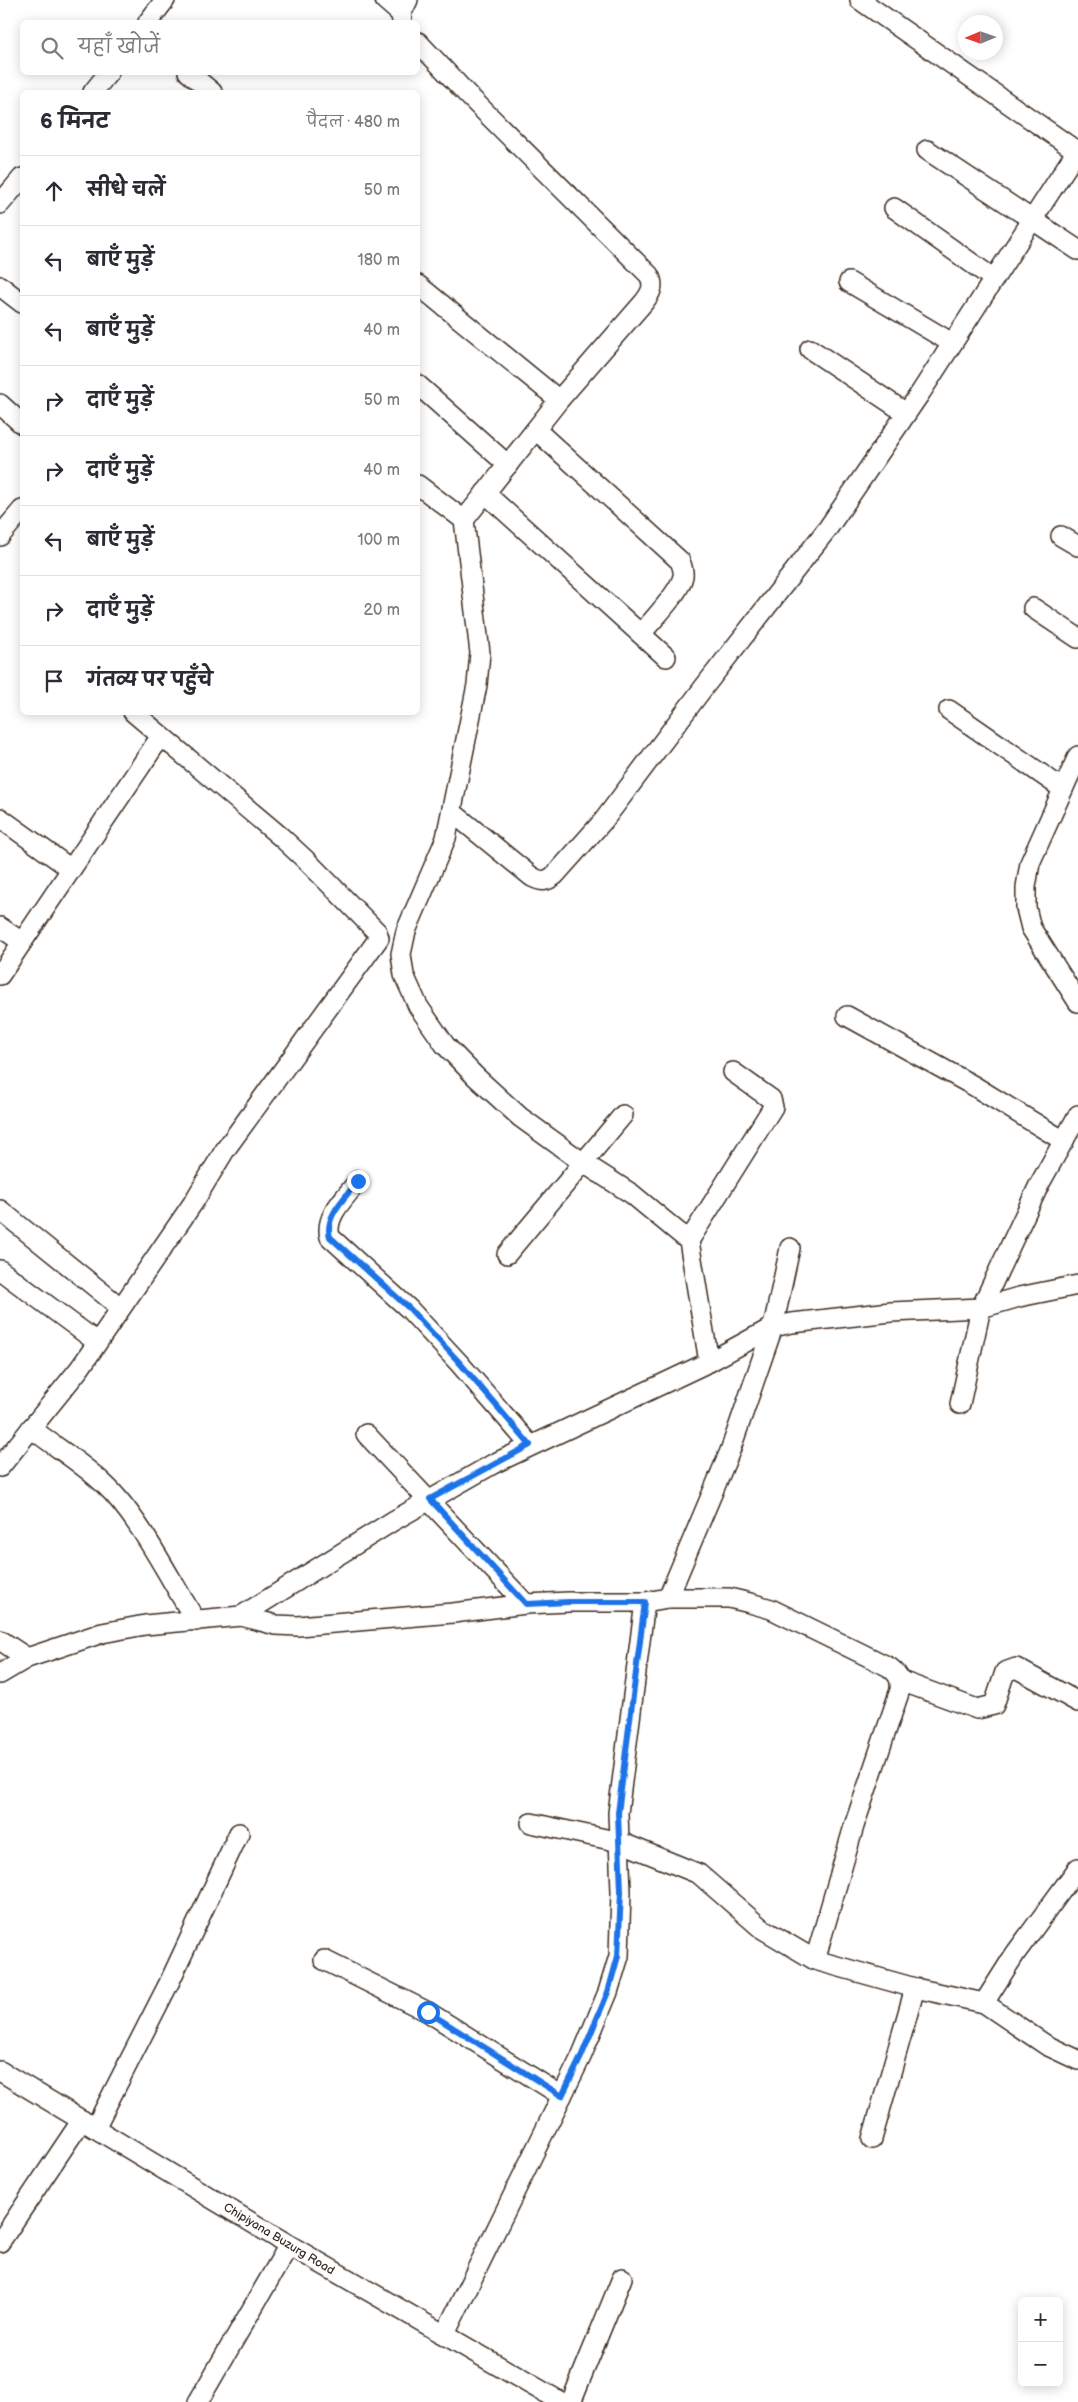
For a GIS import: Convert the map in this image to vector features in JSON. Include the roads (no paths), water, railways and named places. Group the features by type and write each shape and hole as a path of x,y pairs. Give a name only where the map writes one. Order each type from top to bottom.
{"street":[{"path":"150,20 165,0"},
{"path":"384,0 404,12"},
{"path":"452,812 532,878 548,881 555,875 604,820 704,687 828,528 1078,151 860,0"},
{"path":"420,44 467,94 649,274 653,281 651,291 644,302 559,400 464,520 480,652 477,685 446,838 406,931 401,954 404,976 418,1006 445,1045 475,1076 520,1117 582,1162 632,1194 689,1241 709,1362"},
{"path":"95,90 107,75"},
{"path":"192,75 210,90"},
{"path":"927,150 1078,250"},
{"path":"0,204 20,181"},
{"path":"894,208 994,279"},
{"path":"849,282 952,343"},
{"path":"0,286 20,301"},
{"path":"420,287 559,400"},
{"path":"810,349 906,413"},
{"path":"420,387 508,464"},
{"path":"0,404 20,422"},
{"path":"536,430 680,561 683,577 679,587 641,634"},
{"path":"420,487 464,520"},
{"path":"485,493 666,657"},
{"path":"0,536 20,512"},
{"path":"1061,536 1078,546"},
{"path":"1033,608 1078,638"},
{"path":"949,710 1069,786"},
{"path":"136,715 309,863 376,932 379,938 401,954"},
{"path":"0,975 161,736"},
{"path":"1078,756 1069,786 1030,863 1026,887 1026,908 1031,928 1078,1002"},
{"path":"0,818 71,869"},
{"path":"0,927 22,942"},
{"path":"0,1467 80,1368 192,1203 224,1150 379,938"},
{"path":"847,1016 974,1086 1073,1129 1039,1185 981,1308 960,1404"},
{"path":"689,1241 773,1107 771,1099 733,1072"},
{"path":"507,1254 623,1115"},
{"path":"358,1181 331,1217 327,1228 330,1237 410,1309 459,1362 530,1445"},
{"path":"0,1210 120,1307"},
{"path":"668,1598 730,1451 773,1327 790,1248"},
{"path":"0,1270 97,1342"},
{"path":"241,1616 430,1499 530,1445 709,1362 773,1327 792,1323 891,1312 981,1308 1019,1297 1078,1285"},
{"path":"31,1428 95,1476 113,1493 133,1518 196,1621"},
{"path":"366,1434 430,1499 526,1604"},
{"path":"0,1674 27,1658 102,1633 145,1625 241,1616 276,1625 298,1626 453,1613 526,1604 645,1602 668,1598 729,1598 771,1609 889,1667 898,1674 901,1681 900,1690 854,1826 815,1960"},
{"path":"444,2336 581,2057 608,1992 618,1956 620,1842 617,1830 618,1813 645,1602"},
{"path":"0,1640 27,1658"},
{"path":"901,1681 977,1709 983,1709 994,1705 1005,1672 1016,1668 1078,1702"},
{"path":"531,1823 620,1842 699,1874 760,1928 815,1960 915,1988 984,2003 1046,2044 1078,2060"},
{"path":"0,2242 89,2124 169,1983 240,1833"},
{"path":"984,2003 1015,1954 1078,1868"},
{"path":"324,1960 428,2012 562,2096"},
{"path":"872,2139 915,1988"},
{"name":"Chipiyana Buzurg Road","path":"0,2071 289,2245 561,2402"},
{"path":"198,2402 289,2245"},
{"path":"571,2402 622,2278"}]}
